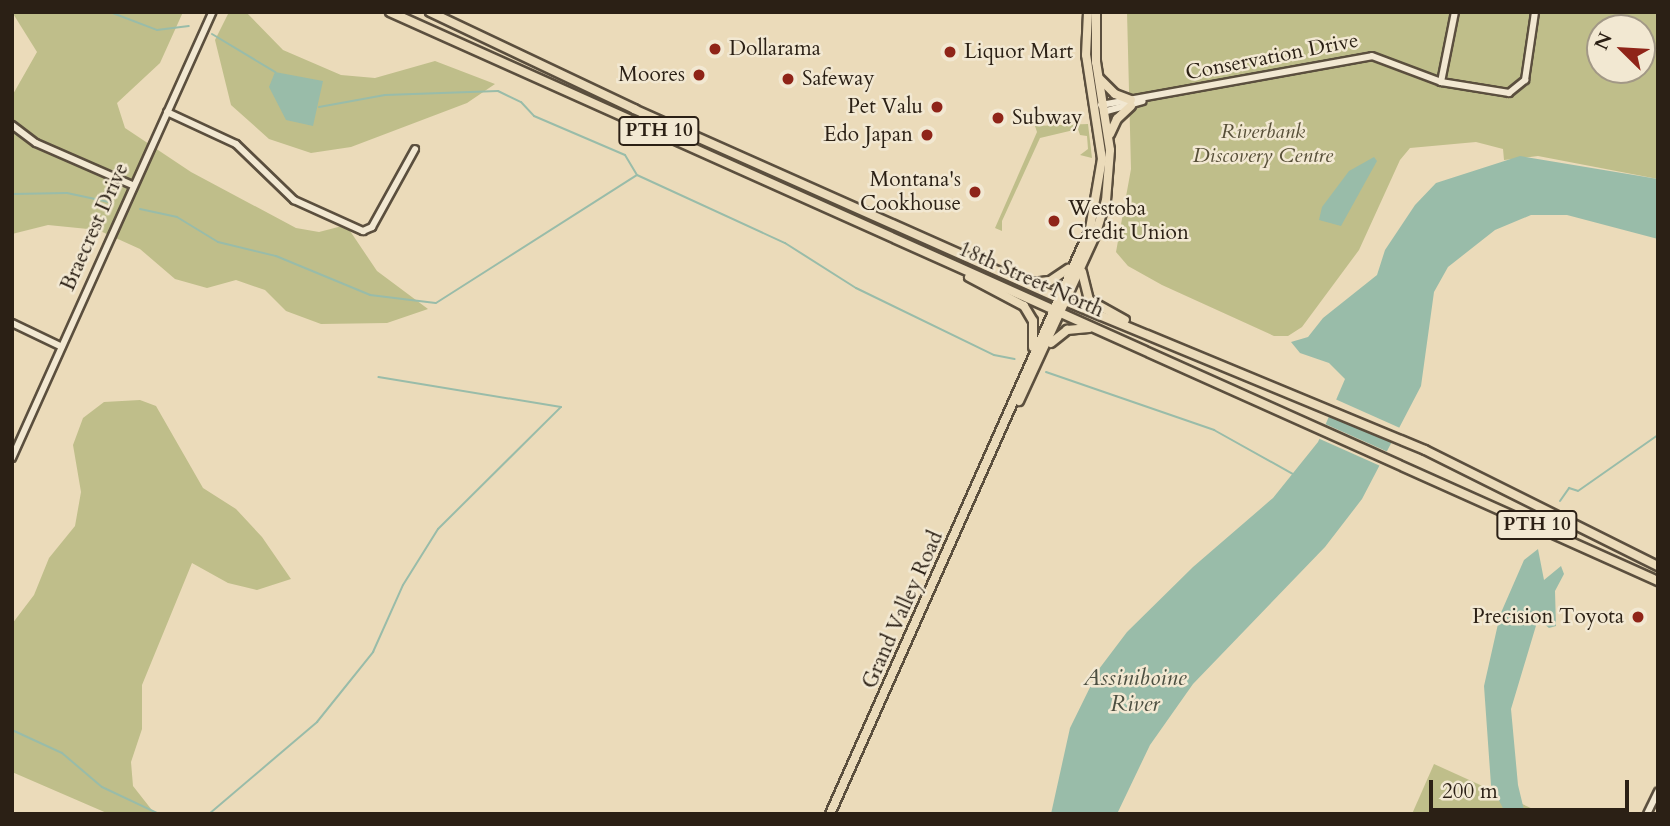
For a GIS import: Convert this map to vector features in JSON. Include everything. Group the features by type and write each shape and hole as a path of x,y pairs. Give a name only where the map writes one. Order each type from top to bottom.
{"main road":[{"name":"18th Street North","path":"390,12 1658,580"},
{"path":"1088,12 1085,46 1109,141"},
{"path":"1096,12 1101,173 1084,253 1082,282 1089,300 1154,339"},
{"name":"18th Street North","path":"432,13 634,109 1016,279 1154,339 1301,396 1425,450 1658,566"},
{"path":"1016,279 1032,284 1054,280 1070,267 1084,253 1106,201 1109,141 1116,119 1131,103 1115,94 1099,78"},
{"path":"926,252 1024,306 1034,331 1025,373"},
{"name":"Grand Valley Road","path":"1007,422 1025,373 1084,253"},
{"name":"Grand Valley Road","path":"830,814 1007,422 1040,360 1058,310"},
{"path":"1040,360 1054,338 1067,330 1087,327 1108,333"}],"street":[{"name":"Braecrest Drive","path":"12,458 132,185 212,12"},
{"path":"1441,82 1455,12"},
{"name":"Conservation Drive","path":"1100,109 1372,56 1441,82 1505,93 1521,88 1535,12"},
{"path":"428,29 432,13"},
{"path":"167,112 236,144 294,200 363,231 372,228 415,149"},
{"path":"12,125 36,143 132,185"},
{"path":"12,324 62,346"},
{"path":"1647,814 1657,792"}],"green space":[{"path":"12,12 183,12 160,63 117,103 125,128 191,172 296,228 319,232 346,225 377,271 428,309 387,323 321,324 286,311 265,290 236,280 207,288 175,279 140,249 98,230 48,225 12,234 12,96 37,52"},
{"path":"229,12 246,12 283,50 341,75 375,78 435,61 495,84 467,103 351,147 311,153 269,139 231,105 215,40"},
{"name":"Riverbank Discovery Centre","path":"1127,12 1658,12 1658,179 1538,156 1504,160 1503,149 1476,142 1410,148 1400,160 1359,250 1302,327 1288,336 1274,336 1162,285 1128,266 1116,252 1131,169"},
{"path":"1088,124 1092,158 1080,155 1088,149 1087,136 1080,135 1078,129 1040,138 1002,221 1002,231 995,228 1037,132 1035,126"},
{"path":"140,400 156,406 203,488 236,509 262,537 291,579 257,590 228,583 192,563 142,685 142,729 131,762 133,786 155,814 109,814 12,772 12,624 34,595 49,558 75,526 81,492 73,445 83,418 104,402"},
{"path":"1434,764 1544,814 1412,814"}],"water":[{"path":"275,72 323,81 313,126 286,120 269,87"},
{"name":"Assiniboine River","path":"1520,156 1658,179 1658,239 1567,215 1531,215 1495,230 1448,267 1434,292 1421,386 1362,499 1325,547 1193,684 1150,745 1117,814 1051,814 1070,728 1099,669 1127,632 1193,567 1273,498 1318,442 1345,379 1329,363 1300,353 1291,342 1308,337 1323,318 1377,275 1385,250 1415,205 1436,183"},
{"path":"1374,157 1377,161 1341,226 1319,220 1322,207 1349,171"},
{"path":"1538,549 1544,580 1561,566 1564,574 1555,591 1556,626 1549,628 1538,619 1511,709 1518,785 1525,814 1506,814 1491,785 1484,686 1500,615 1524,560"}],"pier":[{"path":"1335,399 1402,429 1395,444 1328,415"},
{"path":"1323,423 1390,453 1383,467 1316,438"}],"waterway":[{"path":"110,12 157,30 189,26"},
{"path":"212,34 275,72"},
{"path":"319,107 385,95 498,91 521,102 534,116 625,155 637,175 785,243 856,288 994,355 1015,359"},
{"path":"140,209 177,217 218,242 276,256 370,295 436,303 637,175"},
{"path":"12,194 67,193 109,202"},
{"path":"1046,372 1214,430 1293,474"},
{"path":"209,814 317,722 373,652 403,585 438,529 561,407 378,377"},
{"path":"1560,501 1569,488 1578,491 1658,435"},
{"path":"12,730 62,753 102,787 159,814"}],"place":[{"name":"Dollarama","path":"715,49"},
{"name":"Liquor Mart","path":"950,52"},
{"name":"Moores","path":"699,75"},
{"name":"Safeway","path":"788,79"},
{"name":"Pet Valu","path":"937,107"},
{"name":"Subway","path":"998,118"},
{"name":"Edo Japan","path":"927,135"},
{"name":"Montana's Cookhouse","path":"975,192"},
{"name":"Westoba Credit Union","path":"1054,221"},
{"name":"Precision Toyota","path":"1638,617"}]}
